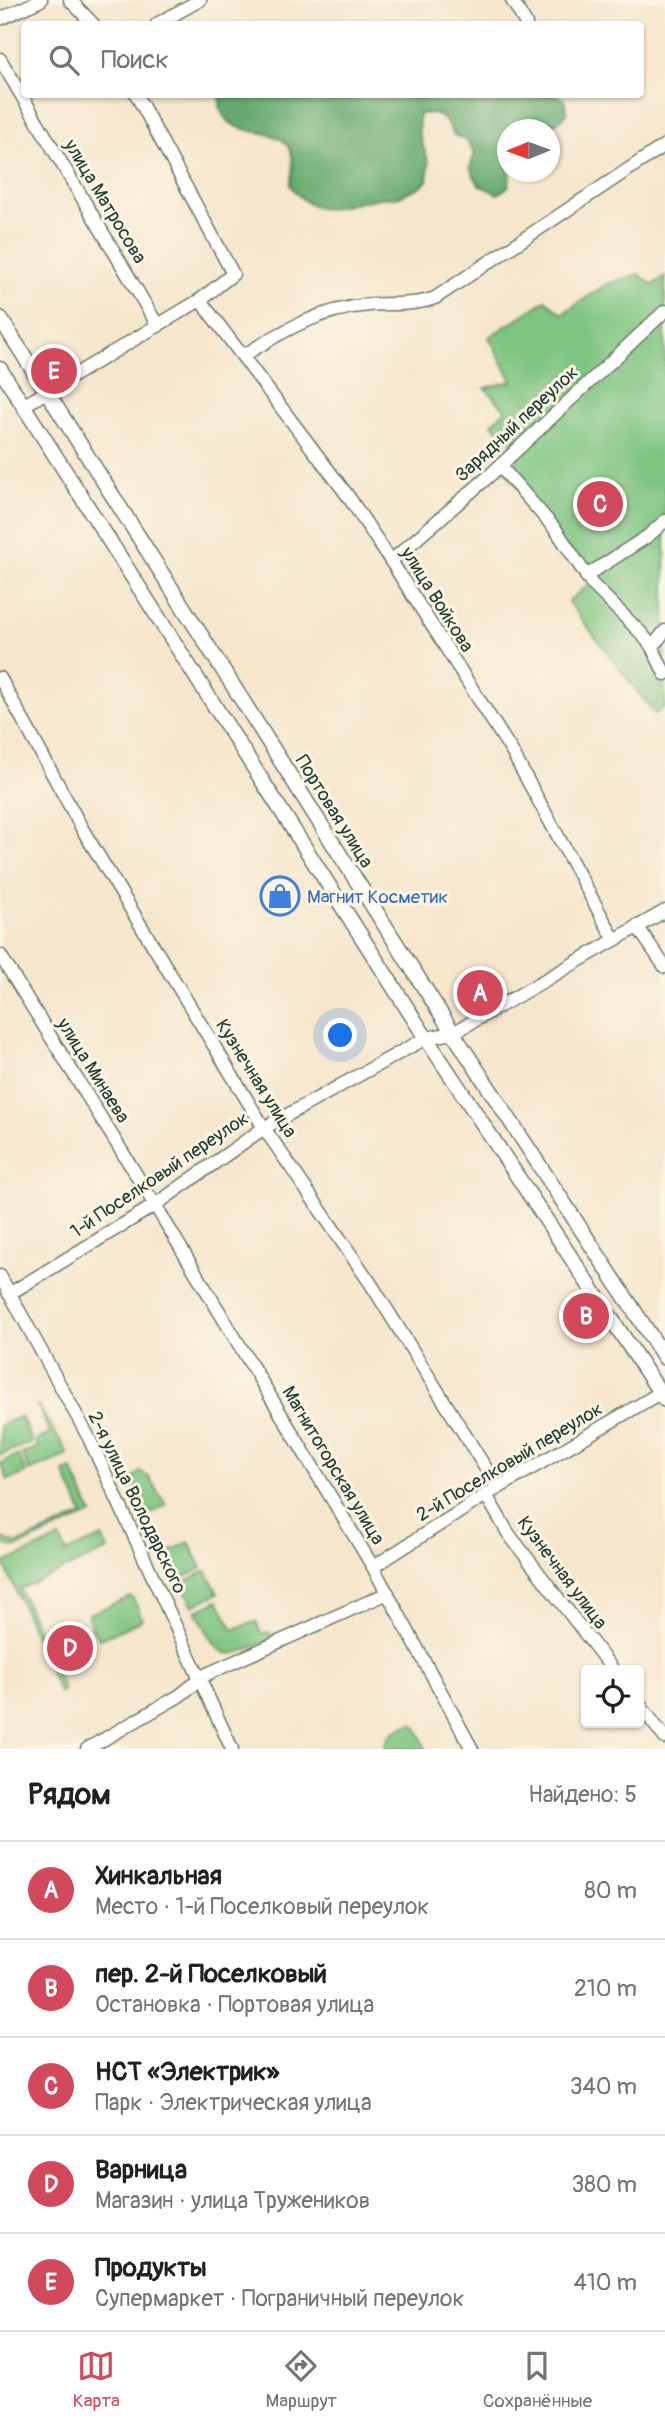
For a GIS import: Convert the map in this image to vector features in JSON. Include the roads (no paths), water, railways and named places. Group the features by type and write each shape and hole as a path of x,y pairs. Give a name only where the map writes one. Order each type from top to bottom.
{"main road":[{"name":"Портовая улица","path":"0,318 453,1033 665,1358"},
{"path":"0,369 426,1038 663,1394"}],"street":[{"path":"0,19 41,0"},
{"path":"70,0 90,21"},
{"path":"162,21 200,0"},
{"path":"512,0 524,21"},
{"name":"улица Матросова","path":"0,59 21,94"},
{"name":"улица Матросова","path":"23,98 158,326"},
{"path":"23,406 200,300 233,274 138,98"},
{"path":"243,356 286,328 325,313 368,305 423,303 435,298 665,145"},
{"name":"улица Войкова","path":"200,300 348,496 391,561 511,750 614,939"},
{"name":"Зарядный переулок","path":"391,561 500,466 665,311"},
{"path":"500,466 556,530 586,576 652,647 665,674"},
{"path":"586,576 648,536 665,521"},
{"path":"652,647 665,631"},
{"name":"Кузнечная улица","path":"0,678 83,832 264,1128 371,1284 492,1492 508,1533 609,1665"},
{"name":"1-й Поселковый переулок","path":"9,1294 155,1205 264,1128 426,1038 453,1033 665,911"},
{"path":"637,926 665,967"},
{"name":"улица Минаева","path":"0,955 155,1205"},
{"name":"Магнитогорская улица","path":"155,1205 373,1567 472,1749"},
{"name":"2-я улица Володарского","path":"0,1276 89,1438 232,1749"},
{"name":"2-й Поселковый переулок","path":"373,1567 492,1492 663,1394"},
{"path":"87,1749 179,1696 201,1678 388,1593"},
{"path":"644,1711 665,1738"}],"place":[{"name":"Продукты","path":"54,371"},
{"name":"НСТ «Электрик»","path":"600,504"},
{"name":"Магнит Косметик","path":"280,896"},
{"name":"Хинкальная","path":"480,993"},
{"name":"пер. 2-й Поселковый","path":"586,1316"},
{"name":"Варница","path":"70,1648"}]}
